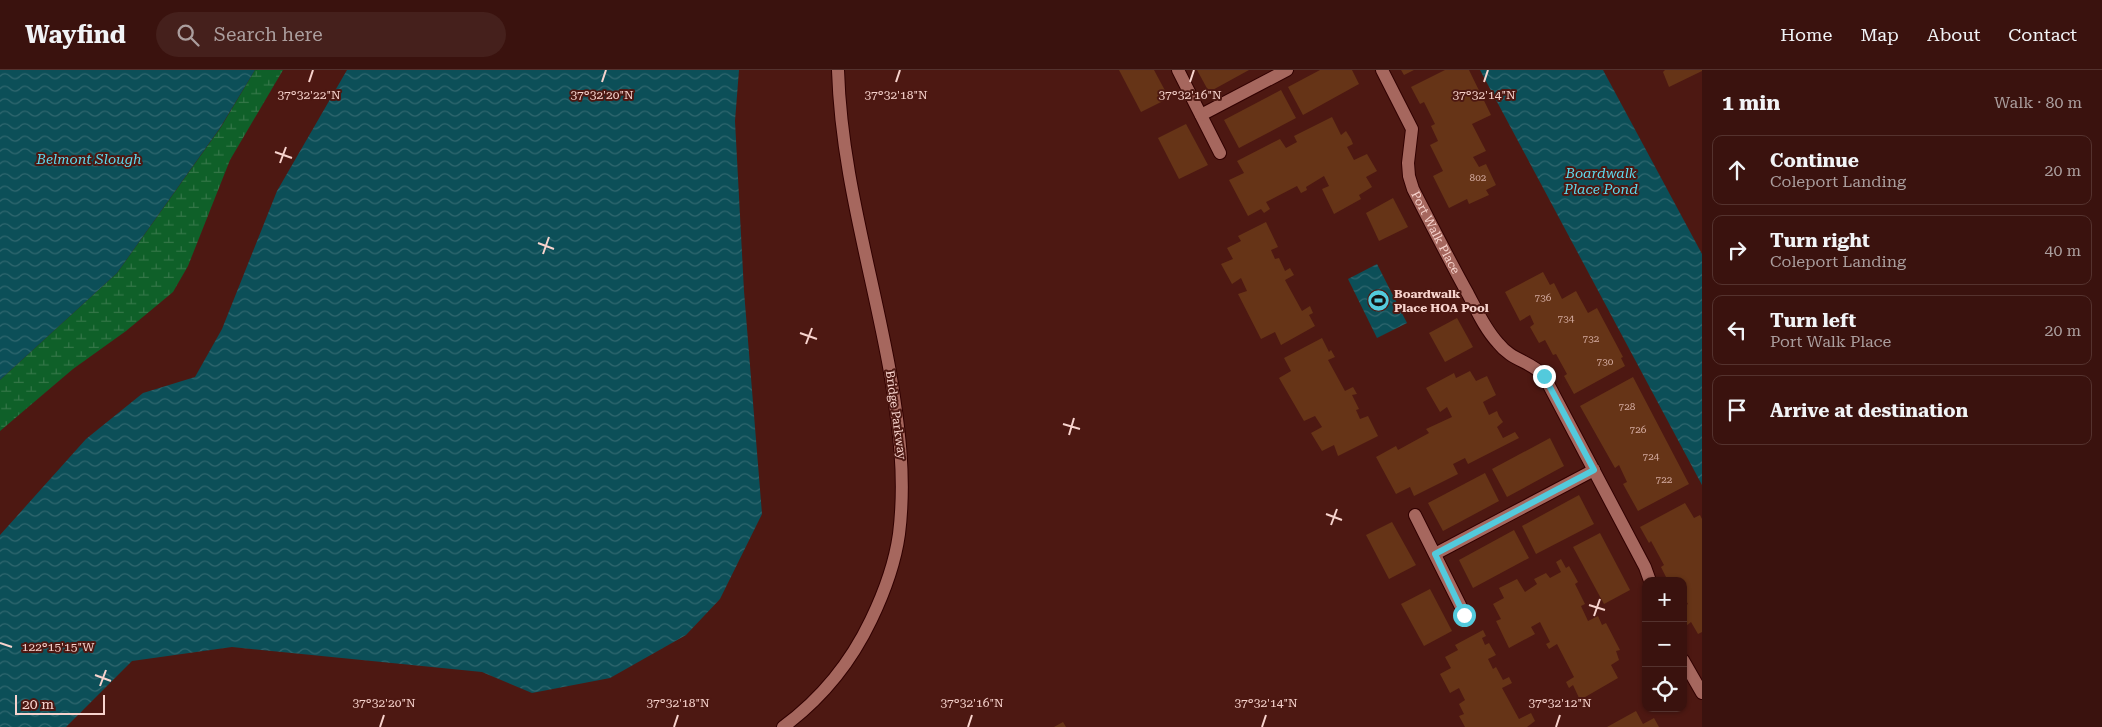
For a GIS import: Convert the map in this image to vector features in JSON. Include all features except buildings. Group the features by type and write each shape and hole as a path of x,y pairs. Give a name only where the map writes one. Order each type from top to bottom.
{"street":[{"name":"Bridge Parkway","path":"784,727 818,698 860,643 879,603 893,561 899,534 903,479 900,435 882,326 848,171 839,110 838,70"},
{"path":"1178,70 1220,153"},
{"path":"1201,115 1287,70"},
{"name":"Port Walk Place","path":"1382,70 1412,129 1408,164 1413,189 1451,264 1498,345 1516,360 1538,369 1544,376 1646,567 1649,577"},
{"path":"1435,554 1594,470"},
{"path":"1415,515 1464,615"},
{"path":"1687,667 1702,693"}],"green space":[{"path":"255,70 283,70 230,160 188,266 173,292 126,331 73,369 0,431 0,380 117,273 221,127"}],"water":[{"name":"Belmont Slough","path":"0,70 255,70 220,128 117,273 0,380"},
{"path":"347,70 739,70 735,121 744,291 762,514 720,599 686,635 610,678 532,693 482,672 232,647 132,661 66,727 0,727 0,535 86,439 143,393 195,377 222,329 277,191"},
{"name":"Boardwalk Place Pond","path":"1480,70 1603,70 1702,254 1702,485"},
{"name":"Boardwalk Place HOA Pool","path":"1377,264 1407,323 1377,338 1348,279"}],"place":[{"name":"Boardwalk Place HOA Pool","path":"1378,301"}],"route":[{"path":"1464,615 1435,554 1594,470 1544,376"}]}
